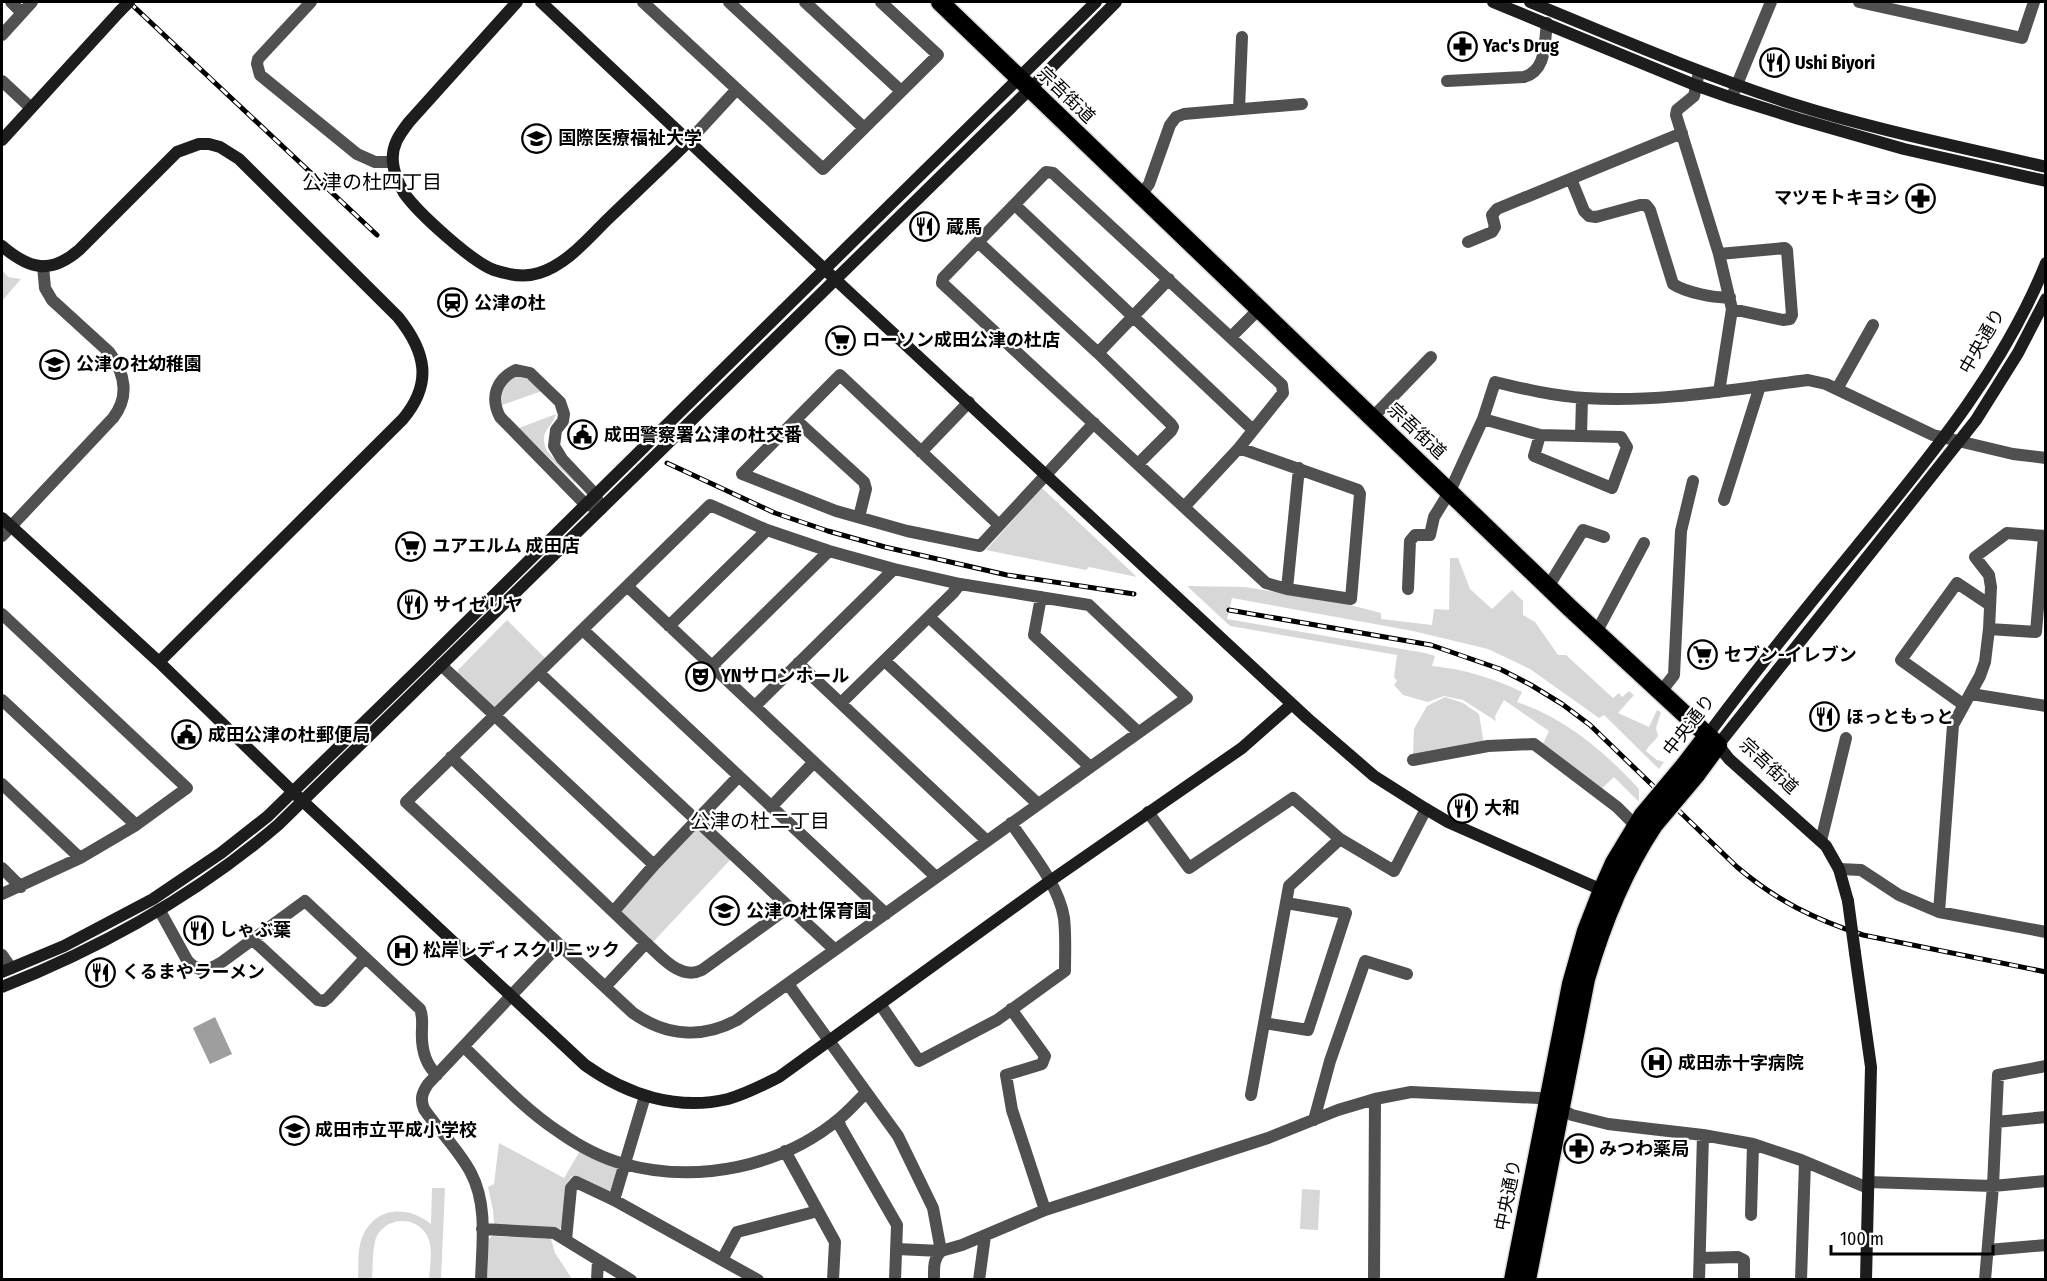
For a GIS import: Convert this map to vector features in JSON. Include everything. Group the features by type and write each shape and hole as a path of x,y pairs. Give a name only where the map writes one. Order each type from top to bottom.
{"highway":[{"name":"宗吾街道","path":"940,2 1258,310 1712,741"},
{"name":"中央通り","path":"1527,1280 1555,1106 1571,984 1586,931 1614,863 1644,822 1712,741"},
{"name":"中央通り","path":"1513,1280 1586,979 1600,932 1644,822"}],"street":[{"path":"11,2 22,13"},
{"path":"2,35 32,2"},
{"path":"311,2 258,59 256,64 260,75 357,154 375,162 392,162"},
{"path":"517,2 398,136 393,146 392,162 398,183 406,195 472,258 495,270 522,276 553,268 565,260 690,140 737,89"},
{"path":"541,2 1292,704 1374,776 1448,822 1602,890"},
{"path":"644,2 823,169 938,55 881,2"},
{"path":"729,2 864,128"},
{"path":"805,2 901,91"},
{"path":"2,987 80,954 160,911 232,862 278,825 836,280 1025,84 1096,2"},
{"path":"2,955 6,970 64,946 144,904 221,853 268,816 825,268 1116,2"},
{"path":"1493,2 1732,98 1904,149 2046,181"},
{"path":"1530,2 1735,85 1851,121 2046,167"},
{"path":"1732,98 1735,85 1771,2"},
{"path":"1859,2 2022,39 2034,2"},
{"path":"2,140 125,6"},
{"path":"1447,81 1524,77 1533,73 1541,63 1547,23"},
{"path":"1239,110 1242,37"},
{"path":"1699,72 1694,96 1677,110 1676,115 1719,254 1731,303 1719,392"},
{"path":"2,81 31,108"},
{"path":"1140,196 1149,184 1170,125 1176,117 1184,114 1302,104"},
{"path":"1468,242 1492,232 1495,227 1492,215 1497,209 1682,133"},
{"path":"2,246 26,263 43,267 72,256 177,152 199,144 209,144 220,147 238,159 398,317 414,337 419,348 422,381 415,403 403,419 159,662"},
{"path":"1184,507 1239,447 1284,389 1232,337 1053,172 1046,172 942,278 942,284 1266,584 1351,599 1360,494 1358,490 1239,447"},
{"path":"1571,178 1584,211 1589,216 1596,217 1646,205 1650,210 1674,284 1680,289 1720,298 1783,320 1790,319 1792,315 1785,248 1719,254"},
{"path":"1015,205 1253,430"},
{"path":"978,242 1098,353 1173,428 1138,464"},
{"name":"中央通り","path":"1712,741 1821,590 1945,438 2002,353 2046,263"},
{"path":"43,267 45,288 52,300 117,362 123,376 124,399 113,418 4,527 159,662 292,791 585,1065 605,1079 645,1096 673,1102 700,1103 729,1099 754,1090 779,1077 1050,881 1242,748 1292,704"},
{"path":"1098,353 1169,279"},
{"name":"中央通り","path":"1712,741 1960,441 1990,399 2018,353 2046,299"},
{"path":"1232,337 1258,310"},
{"path":"1837,389 1873,325"},
{"path":"1372,418 1431,357"},
{"path":"516,370 530,373 560,402 564,414 563,421 556,430 554,446 562,459 596,494 601,509 585,504 500,417 494,399 496,390 508,374 516,370"},
{"path":"999,525 840,375 742,474 836,511 907,531 980,546 1094,423"},
{"path":"1408,589 1410,541 1415,535 1430,535 1434,517 1450,491 1483,419 1495,382 1582,398 1657,397 1719,392 1808,380 1826,384 1933,435 2013,454 2046,458"},
{"path":"1724,500 1760,386"},
{"path":"1581,436 1582,398"},
{"path":"921,452 969,402"},
{"path":"1483,419 1540,435 1621,437 1627,447 1612,488 1534,456 1540,435"},
{"path":"796,420 864,483 866,489 859,517"},
{"path":"1287,589 1299,468"},
{"path":"1660,693 1674,675 1681,531 1693,481"},
{"path":"710,505 767,530 830,551 960,584 1089,605 1187,698 737,1020 713,1030 684,1033 659,1028 646,1022 605,987 406,802 710,505"},
{"path":"669,626 767,530"},
{"path":"1548,587 1583,530 1604,537"},
{"path":"1939,912 1953,725 1971,694 1985,662 1989,629 1991,587 1989,575 1975,557 2007,532 2045,536 2036,632 1989,629"},
{"path":"1596,633 1644,543"},
{"path":"712,666 830,551"},
{"path":"755,706 894,569"},
{"path":"1964,705 1901,660 1957,583 1990,605"},
{"path":"841,703 953,594 960,584"},
{"path":"627,586 936,877"},
{"path":"1041,597 1034,635 1138,732"},
{"path":"2,614 187,788 136,825 80,858 2,894"},
{"path":"929,617 1090,767"},
{"path":"583,630 886,914"},
{"path":"885,661 1038,804"},
{"path":"798,663 986,840"},
{"path":"441,665 654,865"},
{"path":"539,673 835,950"},
{"path":"1971,694 2046,706"},
{"path":"2,700 136,825"},
{"path":"1821,841 1846,738"},
{"name":"宗吾街道","path":"1712,741 1826,846 1839,869 1848,901 1871,1067 1868,1185"},
{"path":"1413,760 1488,746 1534,744 1617,807 1644,822"},
{"path":"451,757 673,968 697,972 789,907"},
{"path":"771,807 814,762"},
{"path":"614,911 654,865 739,776"},
{"path":"2,784 80,858"},
{"path":"1148,812 1189,868 1293,798 1340,838 1394,871 1426,809"},
{"path":"880,1004 920,1061 997,1020 1065,970 1064,916 1050,881 1011,824"},
{"path":"1251,1095 1289,886 1340,838"},
{"path":"2,868 21,887"},
{"path":"1839,869 1861,870 1899,895 1939,912 2046,932"},
{"path":"160,911 187,960 197,969 211,969 305,901 420,1010 423,1016 422,1045 430,1068 437,1075"},
{"path":"1264,1023 1308,1030 1346,913 1286,903"},
{"path":"253,940 318,1000 324,1001 364,958"},
{"path":"605,987 646,943"},
{"path":"481,1280 481,1198 473,1177 422,1104 421,1099 424,1089 559,945"},
{"path":"1314,1120 1330,1061 1365,961 1407,974"},
{"path":"788,984 898,1136 933,1208 941,1251"},
{"path":"1011,1010 1045,1056 1042,1064 1006,1075 1012,1110 1046,1210"},
{"path":"464,1047 524,1104 558,1132 581,1146 625,1164 680,1172 704,1172 748,1165 785,1151 812,1138 839,1119 866,1093"},
{"path":"1985,1280 1994,1186 1998,1075 2046,1066"},
{"path":"897,1249 941,1251 962,1245 1046,1210 1268,1138 1338,1110 1375,1099 1411,1092 1539,1098 1572,1115 1608,1124 1703,1135 1753,1144 1868,1185 1994,1186 2046,1181"},
{"path":"614,1200 645,1096"},
{"path":"1374,1280 1375,1099"},
{"path":"1996,1122 2046,1117"},
{"path":"839,1119 840,1126 897,1225 895,1280"},
{"path":"1699,1280 1703,1135"},
{"path":"1750,1215 1753,1144"},
{"path":"785,1151 835,1242 832,1280"},
{"path":"1801,1280 1805,1162"},
{"path":"566,1240 571,1188 576,1182 614,1200 758,1280"},
{"path":"1866,1280 1868,1185"},
{"path":"722,1260 737,1232 818,1211"},
{"path":"482,1229 554,1233 631,1280"},
{"path":"978,1280 984,1236"},
{"path":"1988,1250 2046,1245"},
{"path":"934,1280 934,1264 941,1251"},
{"path":"1700,1258 1738,1257 1744,1260 1743,1280"},
{"path":"597,1280 598,1260"}],"shaded area":[{"path":"2,270 8,277 21,279 2,301"},
{"path":"521,376 527,378 542,391 502,405 505,386 511,380"},
{"path":"556,414 546,431 545,444 547,451 575,483 519,428"},
{"path":"1042,488 1137,577 1089,567 1086,570 986,550"},
{"path":"1450,558 1458,558 1470,589 1492,609 1512,590 1523,601 1523,615 1535,622 1558,655 1566,655 1613,698 1619,693 1622,697 1629,691 1634,695 1618,713 1649,727 1657,710 1661,712 1656,728 1658,736 1646,751 1657,760 1664,762 1659,769 1604,715 1599,718 1530,669 1488,649 1413,631 1232,598 1227,619 1425,653 1435,656 1432,666 1467,672 1511,687 1522,692 1517,702 1552,717 1598,749 1639,789 1639,802 1614,777 1600,790 1542,746 1549,731 1504,700 1495,716 1496,721 1463,700 1444,696 1428,702 1403,695 1394,685 1397,681 1394,677 1397,655 1230,626 1187,586 1245,587 1346,604 1381,613 1381,619 1432,625 1434,609 1449,610"},
{"path":"507,620 546,659 498,707 493,707 458,675 458,670"},
{"path":"1445,697 1463,703 1479,714 1484,745 1413,755 1414,729 1427,706"},
{"path":"696,827 731,859 653,942 621,913 623,906"},
{"path":"215,1017 232,1054 210,1064 193,1028"},
{"path":"499,1143 564,1178 580,1151 616,1166 618,1171 612,1190 606,1192 572,1176 567,1183 562,1227 558,1230 494,1224 488,1187 494,1184"},
{"path":"432,1188 445,1188 441,1279 429,1279 431,1250 426,1234 420,1227 405,1221 390,1224 378,1234 373,1251 372,1279 358,1279 359,1248 367,1227 383,1214 392,1212 412,1214 431,1224"},
{"path":"1302,1189 1320,1190 1318,1230 1300,1229"},
{"path":"492,1236 551,1239 555,1253 572,1279 487,1279 489,1239"}],"railway":[{"path":"129,2 377,235"},
{"path":"667,463 775,513 885,547 1007,575 1134,594"},
{"path":"1229,610 1431,645 1500,669 1562,704 1590,725 1737,867 1767,890 1797,908 1863,935 2046,972"}],"place":[{"name":"Yac's Drug","path":"1462,46"},
{"name":"Ushi Biyori","path":"1774,63"},
{"name":"国際医療福祉大学","path":"537,138"},
{"name":"マツモトキヨシ","path":"1921,198"},
{"name":"蔵馬","path":"925,227"},
{"name":"公津の杜","path":"453,303"},
{"name":"ローソン成田公津の杜店","path":"841,340"},
{"name":"公津の社幼稚園","path":"55,364"},
{"name":"成田警察署公津の杜交番","path":"583,435"},
{"name":"ユアエルム 成田店","path":"411,546"},
{"name":"サイゼリヤ","path":"412,605"},
{"name":"セブン-イレブン","path":"1703,655"},
{"name":"YNサロンホール","path":"700,676"},
{"name":"ほっともっと","path":"1825,717"},
{"name":"成田公津の杜郵便局","path":"187,735"},
{"name":"大和","path":"1463,808"},
{"name":"公津の杜保育園","path":"725,911"},
{"name":"しゃぶ葉","path":"198,930"},
{"name":"松岸レディスクリニック","path":"402,950"},
{"name":"くるまやラーメン","path":"101,972"},
{"name":"成田赤十字病院","path":"1657,1063"},
{"name":"成田市立平成小学校","path":"294,1130"},
{"name":"みつわ薬局","path":"1578,1149"}],"district":[{"name":"公津の杜四丁目","path":"372,182"},
{"name":"公津の杜二丁目","path":"760,821"}]}
